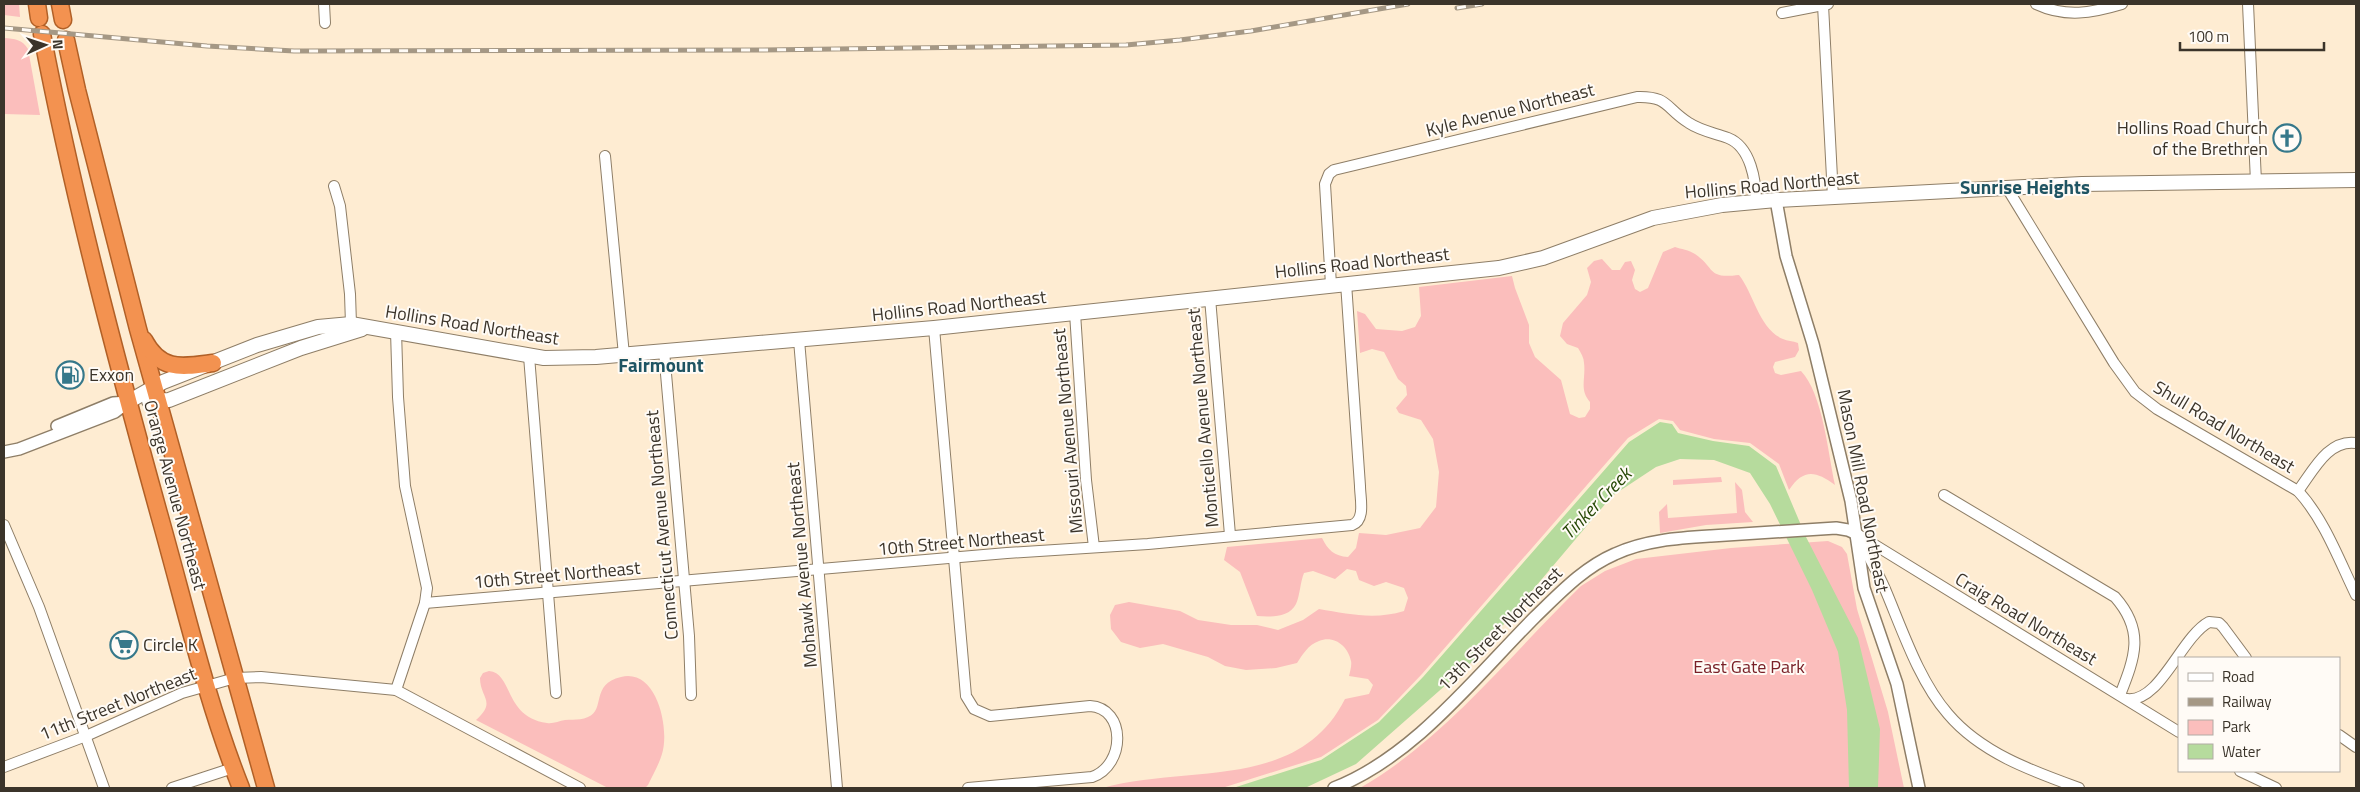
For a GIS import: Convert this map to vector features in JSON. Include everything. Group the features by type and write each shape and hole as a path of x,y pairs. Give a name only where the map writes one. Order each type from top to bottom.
{"highway":[{"name":"Orange Avenue Northeast","path":"42,34 95,272 128,402 206,685 241,788"},
{"name":"Orange Avenue Northeast","path":"66,40 138,328 266,788"},
{"path":"138,328 149,349 165,363 183,367 213,363"}],"main road":[{"name":"Hollins Road Northeast","path":"128,402 156,394 213,363 299,331 350,324 529,356 566,359 624,355 934,328 1524,263 1653,218 1684,211 1756,202 2007,188 2356,180"},
{"name":"Hollins Road Northeast","path":"156,394 168,400 315,342 367,327"}],"street":[{"path":"324,4 325,23"},
{"path":"1782,13 1826,4 1833,197"},
{"path":"2036,4 2069,14 2100,11 2122,4"},
{"path":"2248,4 2256,182"},
{"name":"Kyle Avenue Northeast","path":"1330,285 1325,184 1329,174 1334,170 1637,97 1657,97 1690,124 1730,138 1736,143 1753,173 1756,202"},
{"path":"606,156 624,355"},
{"path":"334,186 340,206 350,294 350,324"},
{"name":"Shull Road Northeast","path":"2007,188 2119,370 2135,392 2157,409 2298,490 2306,499 2323,528 2356,595"},
{"name":"Mason Mill Road Northeast","path":"1776,200 1786,256 1827,396 1857,534 1864,588 1897,684 1919,788"},
{"name":"10th Street Northeast","path":"425,603 549,591 1352,525 1359,520 1360,486 1346,283"},
{"name":"Monticello Avenue Northeast","path":"1210,298 1230,535"},
{"name":"Missouri Avenue Northeast","path":"1075,313 1086,480 1094,547"},
{"path":"934,328 963,685 966,696 974,709 990,716 1090,706 1102,708 1112,718 1117,737 1115,757 1107,769 1092,777 968,788"},
{"path":"396,331 397,394 405,486 411,521 426,578 425,603 396,690"},
{"name":"Mohawk Avenue Northeast","path":"799,340 837,788"},
{"name":"Connecticut Avenue Northeast","path":"664,351 691,696"},
{"path":"529,356 556,693"},
{"name":"Hollins Road Northeast","path":"4,451 19,448 115,412 128,402"},
{"path":"2298,490 2322,458 2335,446 2343,442 2356,443"},
{"path":"1944,495 2106,590 2120,602 2130,618 2135,637 2134,657 2123,697 2140,698 2154,687 2193,633 2209,622 2218,623 2223,627 2245,657"},
{"path":"4,525 39,607 104,788"},
{"name":"13th Street Northeast","path":"1334,788 1374,768 1425,728 1568,585 1599,562 1616,553 1655,542 1767,532 1836,528 1857,534"},
{"path":"1857,534 1884,587 1923,673 1948,715 2001,755 2027,768 2079,788"},
{"name":"Craig Road Northeast","path":"1857,534 2178,731"},
{"name":"11th Street Northeast","path":"4,767 86,736 168,698 206,685 235,678 266,677 396,690 580,788"},
{"path":"2340,736 2356,746"},
{"path":"172,788 233,768"},
{"path":"2242,772 2276,788"}],"green space":[{"path":"4,4 19,4 20,17 4,15"},
{"path":"4,38 21,41 28,49 40,115 4,114"},
{"path":"1675,247 1695,254 1716,274 1739,275 1768,327 1783,339 1798,343 1799,350 1795,357 1775,362 1773,367 1775,373 1781,375 1801,371 1815,394 1824,425 1835,485 1821,476 1810,474 1799,478 1789,490 1779,464 1750,443 1714,439 1680,430 1673,421 1659,419 1628,438 1422,674 1378,720 1321,757 1222,788 1102,788 1135,781 1238,769 1270,762 1299,749 1325,729 1345,699 1369,694 1373,685 1368,679 1349,676 1351,661 1347,651 1340,643 1330,639 1319,641 1312,645 1297,663 1276,668 1246,670 1225,666 1208,657 1163,644 1140,648 1121,642 1111,629 1110,615 1115,605 1129,602 1180,611 1198,620 1231,625 1257,625 1278,630 1303,620 1319,609 1372,616 1404,611 1408,598 1404,588 1386,582 1374,586 1359,580 1356,571 1347,569 1335,579 1313,571 1304,573 1293,609 1279,616 1257,616 1240,572 1224,560 1227,547 1322,538 1332,552 1348,557 1356,548 1359,533 1386,535 1420,528 1436,507 1439,472 1433,439 1421,420 1399,413 1396,408 1407,395 1406,386 1398,379 1384,352 1372,349 1360,353 1357,311 1365,314 1376,329 1402,331 1415,327 1421,316 1419,287 1512,276 1529,325 1529,343 1535,357 1561,380 1570,414 1579,418 1585,417 1590,409 1590,402 1584,388 1583,359 1578,348 1567,344 1560,336 1563,323 1587,295 1591,282 1587,268 1594,261 1602,259 1612,270 1620,270 1625,262 1631,261 1635,270 1632,280 1635,289 1640,292 1648,288 1663,252"},
{"path":"1721,477 1722,482 1673,485 1673,480"},
{"path":"1735,482 1742,490 1745,512 1753,522 1706,525 1660,533 1659,512 1667,504 1668,518 1737,513"},
{"name":"East Gate Park","path":"1828,541 1842,547 1847,554 1857,609 1888,712 1904,788 1360,788 1391,769 1420,746 1476,694 1581,586 1605,571 1636,559 1731,548"},
{"path":"489,671 497,674 502,679 523,713 533,719 549,723 582,719 593,714 605,685 611,680 621,677 633,677 644,682 652,691 658,703 664,730 662,754 648,785 645,788 608,788 476,720 482,714 486,704 480,678 483,673"}],"water":[{"name":"Tinker Creek","path":"1660,422 1672,424 1678,433 1713,441 1749,446 1776,466 1806,537 1858,638 1880,729 1878,788 1849,788 1847,710 1838,652 1812,590 1770,504 1750,473 1714,460 1680,459 1656,467 1612,496 1472,662 1356,764 1305,788 1233,788 1321,760 1379,722 1423,677 1629,442"}],"railway":[{"path":"4,28 207,46 294,51 763,50 1126,45 1251,31 1408,4"},
{"path":"1457,8 1482,4"}],"place":[{"name":"Hollins Road Church of the Brethren","path":"2287,138"},
{"name":"Exxon","path":"70,375"},
{"name":"Circle K","path":"124,645"}],"district":[{"name":"Sunrise Heights","path":"2025,187"},
{"name":"Fairmount","path":"661,365"}]}
